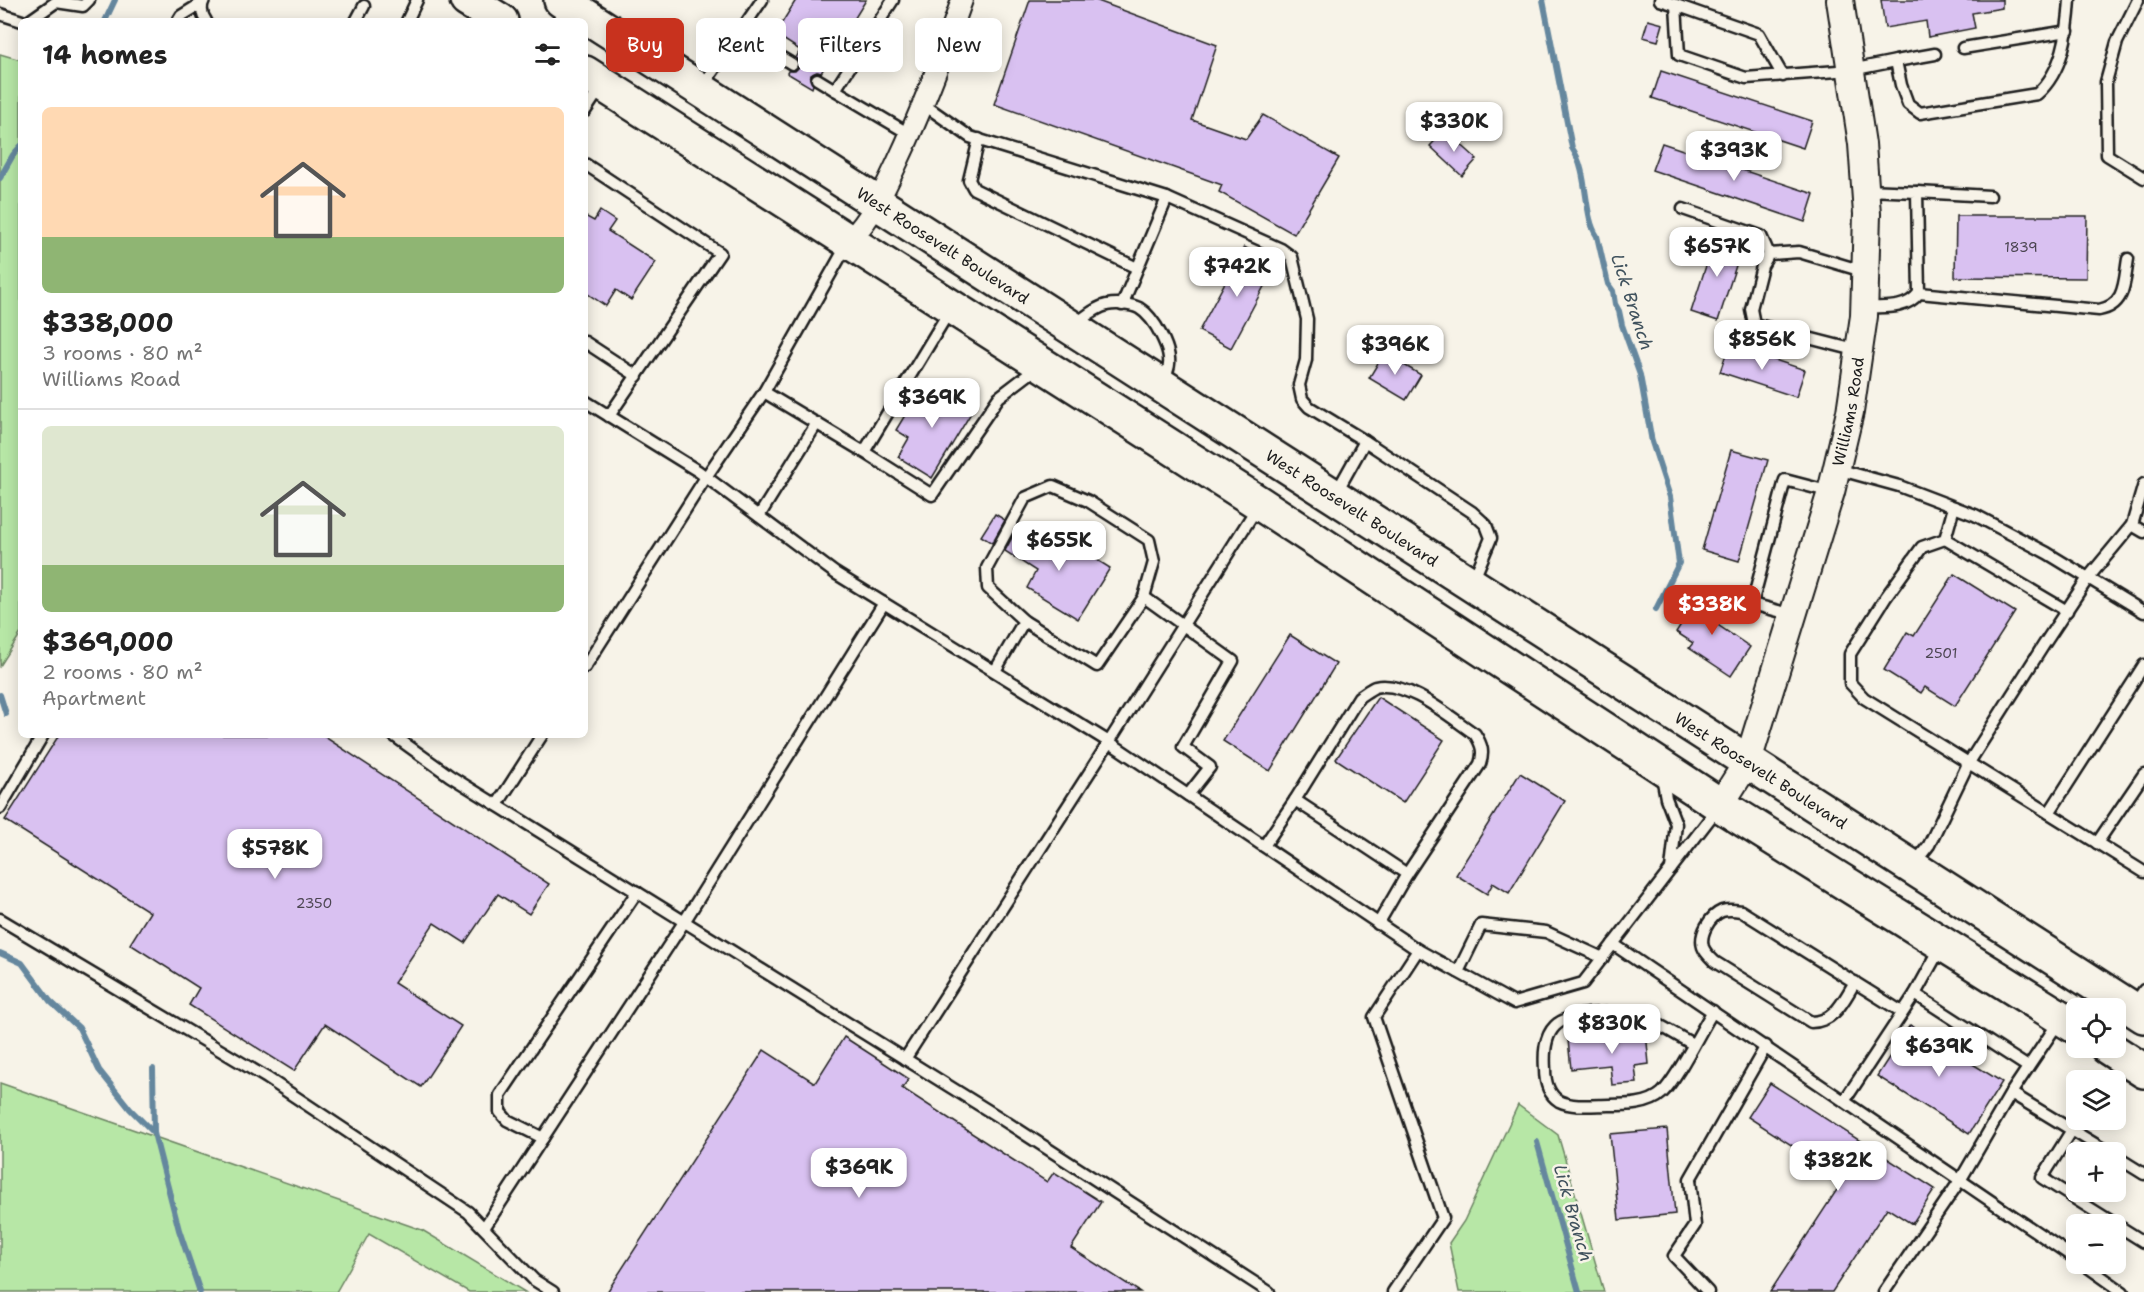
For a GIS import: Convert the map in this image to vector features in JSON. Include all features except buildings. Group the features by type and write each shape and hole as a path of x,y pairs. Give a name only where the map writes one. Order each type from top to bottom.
{"highway":[{"path":"467,0 496,18"},
{"name":"West Roosevelt Boulevard","path":"575,4 700,90 1334,495 2134,1011 2144,1048"},
{"path":"594,79 1259,503 1720,805 2010,986 2066,1016"},
{"path":"2124,1058 2144,1071"}],"street":[{"path":"849,241 865,224 878,204 911,135 962,0"},
{"name":"Williams Road","path":"1720,805 1748,761 1834,480 1850,412 1864,307 1865,190 1862,144 1840,0"}],"lane":[{"path":"33,18 56,2 83,6 89,0"},
{"path":"408,18 417,0"},
{"path":"750,18 762,0"},
{"path":"835,90 893,0"},
{"path":"1660,0 1759,34 1783,76"},
{"path":"1896,62 1908,104 1920,113 2037,94 2047,84 2065,44 2070,0"},
{"path":"2138,0 2117,42 2106,82 2107,155 2144,178"},
{"path":"180,18 203,2"},
{"path":"203,2 202,15 204,18"},
{"path":"1676,5 1679,55 1746,78 1851,70 1935,54"},
{"path":"358,18 364,6"},
{"path":"0,14 18,20"},
{"path":"1963,48 2068,31"},
{"path":"786,60 792,64"},
{"path":"700,90 712,72"},
{"path":"588,100 594,79"},
{"path":"817,79 911,135"},
{"path":"923,104 970,136 1167,198 1281,249 1292,257 1307,320 1306,360 1299,385 1302,399 1309,407 1472,512 1486,525 1491,538 1472,584"},
{"path":"979,139 969,180 974,189 1137,268"},
{"path":"588,166 720,253 609,416"},
{"path":"1865,190 1990,196"},
{"path":"1864,307 1894,307 1912,303 1919,293 1917,192"},
{"path":"1122,305 1167,198"},
{"path":"1683,209 1761,236 1769,254"},
{"path":"588,662 706,477 764,392 849,241"},
{"path":"1769,254 1799,252 1866,272"},
{"path":"1769,254 1762,266 1750,309 1754,324 1859,351"},
{"path":"1919,293 2099,310 2110,308 2121,298 2128,259"},
{"path":"1070,327 1105,305 1138,308 1153,321 1169,355 1169,368 1160,385"},
{"path":"864,452 952,307"},
{"path":"588,344 637,376"},
{"path":"764,392 932,495 999,397 1042,364"},
{"path":"588,403 706,477 835,573 1109,742 1418,950 1514,1003 1584,983 1720,805"},
{"path":"759,516 817,423"},
{"path":"1334,495 1365,441"},
{"path":"1793,615 1752,604 1785,480 1834,480 1899,486 1975,515 2144,612"},
{"path":"1912,867 1929,845 1968,764 2088,578 2132,525 2144,484"},
{"path":"1053,486 1088,501 1149,540 1154,562 1144,597 1097,666 1024,621 988,588 987,568 1025,498 1053,486"},
{"path":"905,1059 1109,742 1259,503"},
{"path":"1945,539 1954,507"},
{"path":"2132,525 2144,532"},
{"path":"2067,611 1945,539 1922,547 1880,607 1850,654 1850,682 1864,698 2144,872"},
{"path":"1144,597 1233,661 1183,747 1210,767 1188,795"},
{"path":"484,1228 684,922 884,603"},
{"path":"995,671 1024,621"},
{"path":"2049,813 2144,665"},
{"path":"1264,846 1359,697 1373,687 1392,686 1409,691 1475,734 1481,743 1483,754 1480,764 1407,874 1378,924"},
{"path":"0,808 41,738"},
{"path":"397,738 450,776 1002,1119 1269,1292"},
{"path":"497,805 540,738"},
{"path":"1661,766 1666,798 1676,824 1671,869"},
{"path":"2097,843 2144,774"},
{"path":"1295,800 1407,874"},
{"path":"543,1138 507,1120 500,1112 500,1095 637,892"},
{"path":"1855,982 1836,1012 1823,1022 1811,1022 1715,962 1702,945 1703,934 1710,921 1721,912 1731,909 1742,911 1855,982 1902,1012"},
{"path":"0,919 267,1078 468,1212 534,1280 553,1292"},
{"path":"1458,972 1481,925 1546,932 1603,958"},
{"path":"1614,944 2066,1252"},
{"path":"1845,1100 1915,994 1943,944"},
{"path":"1394,1292 1443,1218 1374,1017 1418,950"},
{"path":"1915,994 2028,1067"},
{"path":"1693,1044 1642,1018 1617,1014 1568,1018 1555,1026 1547,1039 1544,1055 1545,1076 1549,1091 1560,1101 1582,1105 1622,1105 1645,1102 1660,1095 1670,1084 1713,1011"},
{"path":"1884,1292 1961,1179 2028,1067 2066,1025"},
{"path":"1708,1292 1674,1256 1695,1225 1690,1179 1766,1046"},
{"path":"2012,1093 2066,1126"},
{"path":"2092,1142 2072,1130 2042,1178 2144,1242"},
{"path":"2126,1163 2144,1174"},
{"path":"2098,1274 2123,1292"}],"green space":[{"path":"0,54 18,59 18,638 0,666"},
{"path":"0,1083 422,1230 525,1292 469,1292 369,1234 336,1292 0,1292"},
{"path":"1518,1105 1558,1135 1604,1292 1459,1292 1449,1243 1464,1221"}],"waterway":[{"path":"106,18 115,0"},
{"name":"Lick Branch","path":"1543,0 1572,148 1581,169 1590,217 1597,236 1608,284 1613,291 1615,304 1640,375 1652,442 1670,497 1679,563 1656,609"},
{"path":"0,178 18,149"},
{"path":"0,695 6,714"},
{"path":"0,953 22,963 50,1001 79,1028 99,1070 130,1109 154,1133"},
{"path":"153,1069 154,1133 179,1230 200,1292"},
{"name":"Lick Branch","path":"1537,1142 1579,1292"}]}
